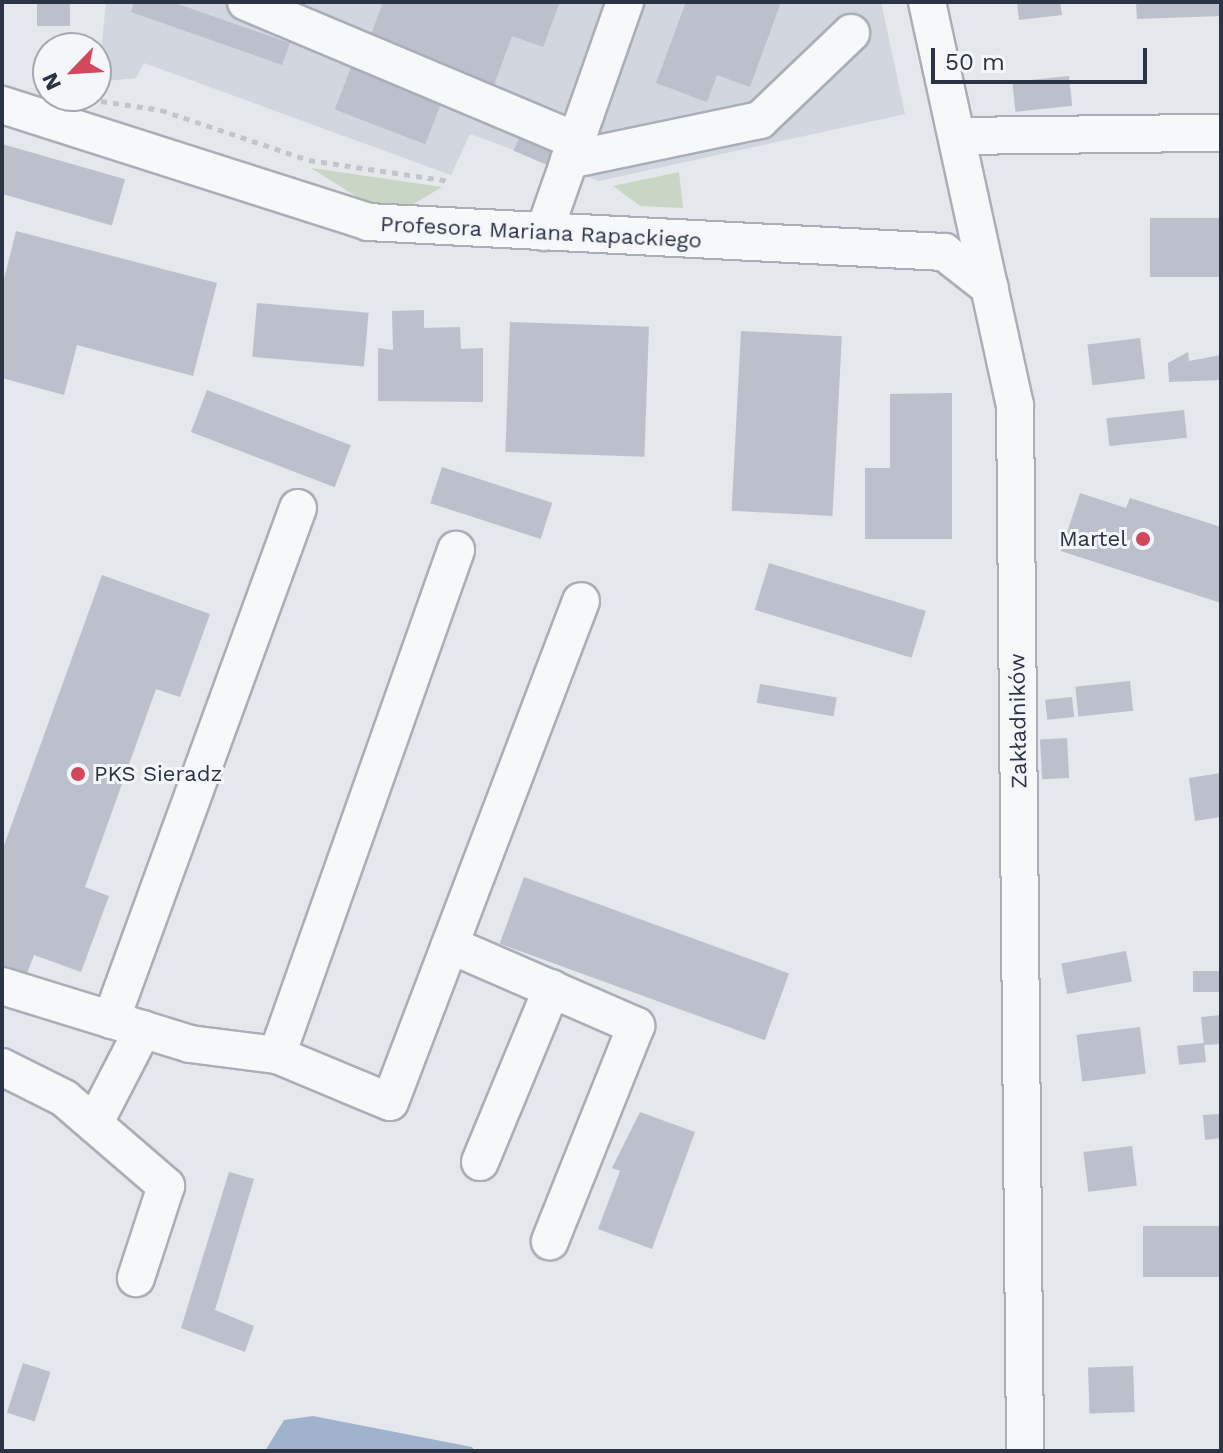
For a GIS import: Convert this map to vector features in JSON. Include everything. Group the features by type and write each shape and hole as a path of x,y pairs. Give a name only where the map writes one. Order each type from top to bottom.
{"street":[{"path":"246,2 573,150 760,120 851,33"},
{"path":"544,232 625,2"},
{"name":"Zakładników","path":"927,2 1015,405 1025,1451"},
{"name":"Profesora Mariana Rapackiego","path":"2,105 368,222 944,252 990,288"},
{"path":"957,136 1221,133"},
{"path":"94,1124 298,508"},
{"path":"277,1055 456,550"},
{"path":"2,986 127,1025 277,1055 390,1102 581,601"},
{"path":"450,945 636,1026 550,1241"},
{"path":"480,1162 552,988"},
{"path":"2,1067 64,1098 166,1186 136,1278"}],"path":[{"path":"112,102 136,103 309,160 449,181"}],"shaded area":[{"path":"106,2 881,2 905,114 599,181 470,134 451,175 144,63 136,78 112,81 112,32 103,32"}],"green space":[{"path":"311,168 442,187 405,209 370,205"},
{"path":"679,172 683,208 640,206 613,186"}],"water":[{"path":"313,1416 472,1447 475,1451 265,1451 284,1420"}],"building":[{"path":"37,2 70,2 70,26 37,26"},
{"path":"134,2 172,2 290,43 282,65 131,12"},
{"path":"383,2 560,2 543,47 512,36 494,85 369,40"},
{"path":"686,2 781,2 750,87 717,75 707,102 656,83"},
{"path":"1017,2 1060,2 1062,15 1019,20"},
{"path":"1136,2 1221,2 1221,16 1137,19"},
{"path":"353,62 444,97 425,144 335,110"},
{"path":"1069,76 1072,106 1015,112 1012,82"},
{"path":"525,124 558,138 547,165 514,151"},
{"path":"2,144 125,179 112,225 2,194"},
{"path":"1150,218 1221,218 1221,277 1150,277"},
{"path":"16,231 217,283 193,376 77,345 64,395 2,378 2,287"},
{"path":"257,303 369,313 364,367 252,357"},
{"path":"424,310 424,328 460,327 461,349 483,348 483,402 378,401 378,348 393,350 392,311"},
{"path":"510,322 649,327 644,457 505,452"},
{"path":"741,331 842,336 832,516 732,511"},
{"path":"1140,338 1145,379 1092,385 1087,344"},
{"path":"1188,352 1189,361 1221,355 1221,380 1169,382 1168,363"},
{"path":"207,390 351,445 335,487 191,432"},
{"path":"952,393 952,539 865,539 865,468 890,468 890,394"},
{"path":"1184,410 1187,438 1109,446 1106,418"},
{"path":"442,467 552,503 541,539 430,503"},
{"name":"Martel","path":"1080,493 1126,508 1130,498 1221,527 1221,603 1061,551"},
{"path":"769,563 926,611 912,658 755,610"},
{"name":"PKS Sieradz","path":"102,575 210,614 180,697 156,689 85,887 109,896 81,972 34,955 26,976 2,967 2,851"},
{"path":"1130,681 1133,711 1078,717 1075,687"},
{"path":"760,684 837,698 834,716 757,703"},
{"path":"1072,697 1074,717 1047,720 1045,700"},
{"path":"1067,738 1069,778 1042,779 1040,739"},
{"path":"1221,773 1221,817 1195,821 1189,778"},
{"path":"524,877 789,973 765,1040 500,944"},
{"path":"1126,951 1132,981 1067,994 1061,964"},
{"path":"1193,971 1221,971 1221,992 1193,992"},
{"path":"1221,1015 1221,1044 1204,1045 1201,1017"},
{"path":"1140,1027 1146,1074 1082,1081 1076,1035"},
{"path":"1204,1043 1206,1062 1179,1065 1177,1046"},
{"path":"640,1112 695,1132 652,1249 598,1229 620,1171 612,1168"},
{"path":"1221,1114 1221,1138 1205,1140 1203,1115"},
{"path":"1132,1146 1137,1186 1088,1192 1083,1152"},
{"path":"229,1172 254,1179 215,1310 254,1326 245,1352 181,1328"},
{"path":"1143,1226 1221,1226 1221,1277 1143,1277"},
{"path":"23,1363 51,1372 35,1421 7,1412"},
{"path":"1133,1366 1135,1412 1090,1414 1088,1368"}],"place":[{"name":"Martel","path":"1143,539"},
{"name":"PKS Sieradz","path":"78,774"}]}
